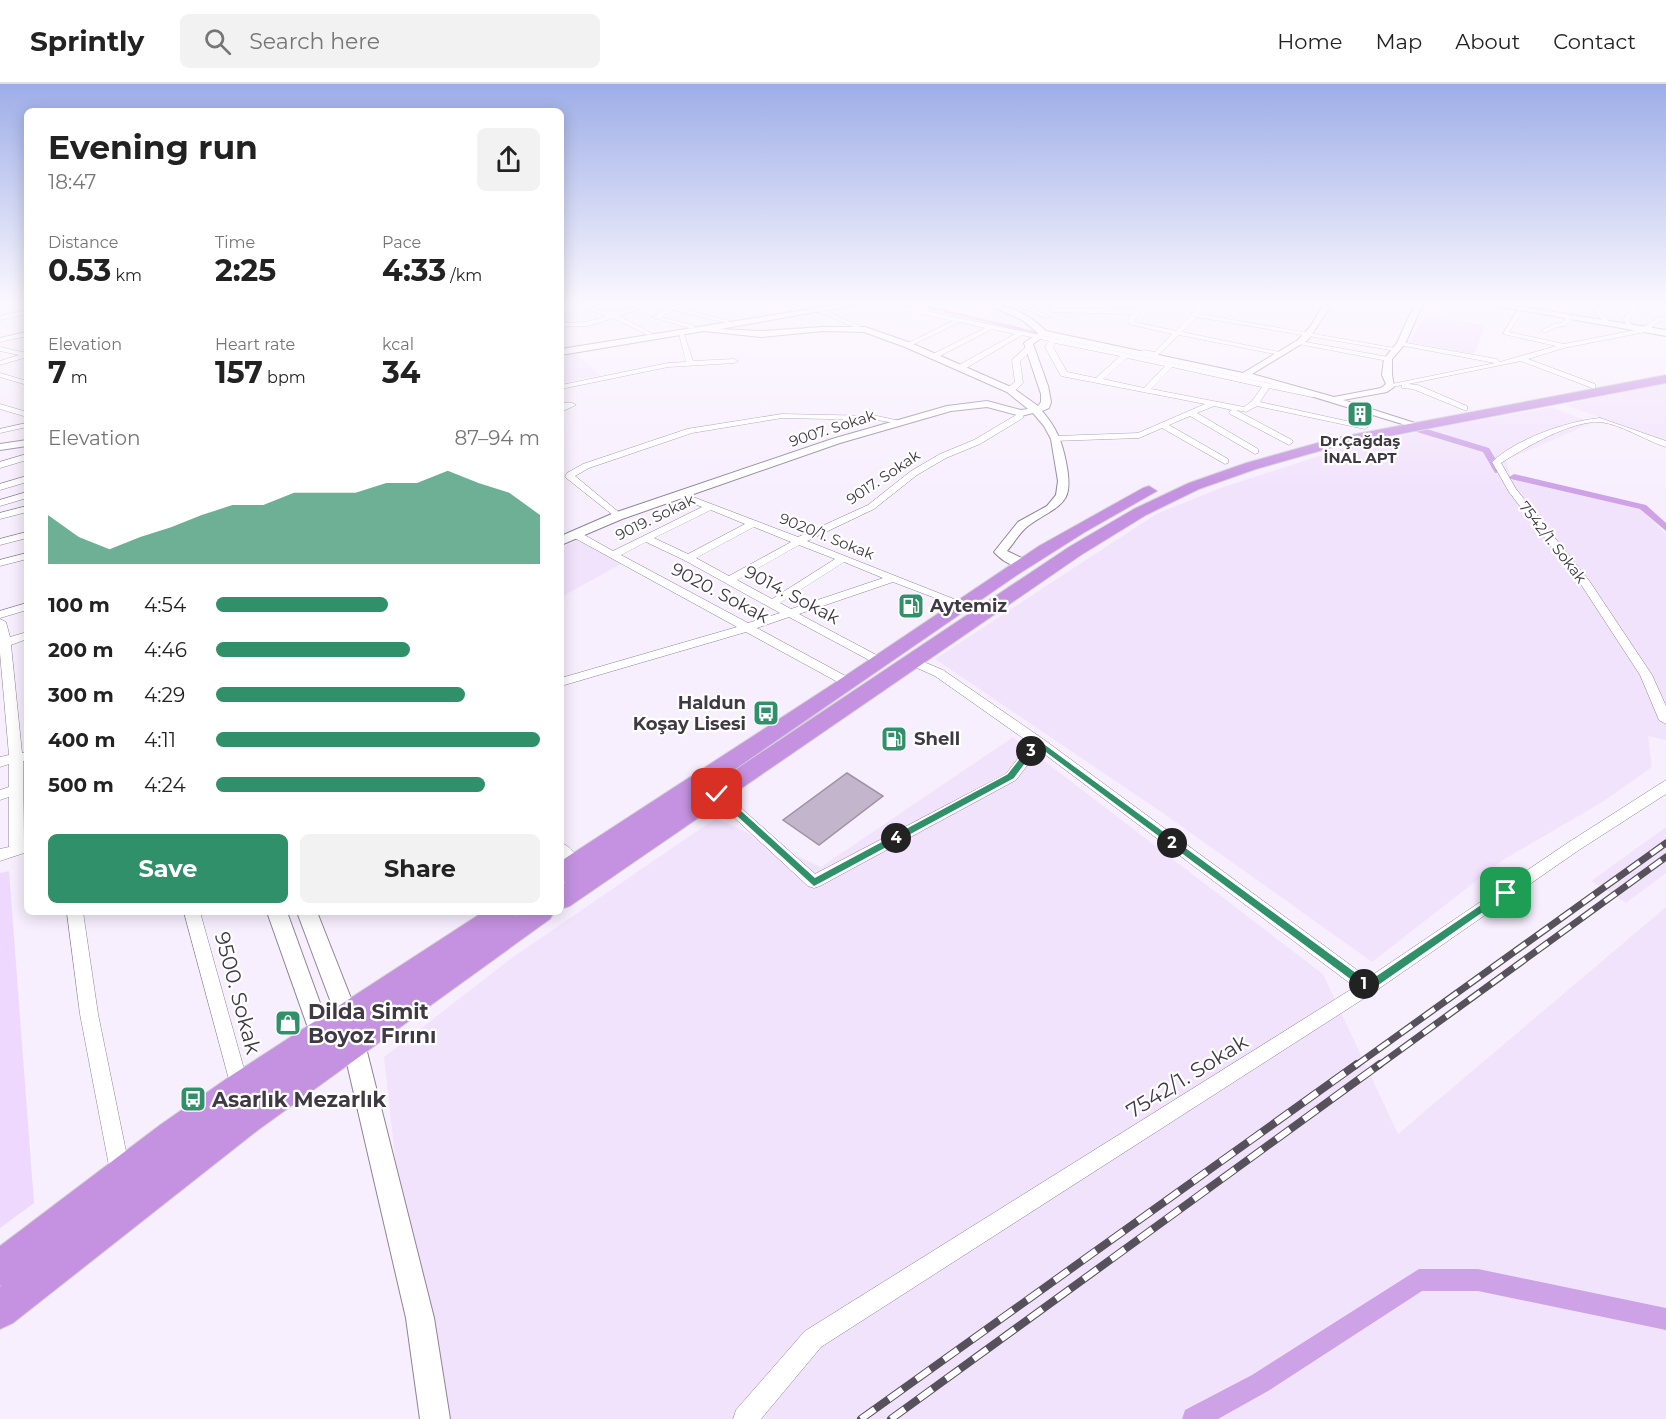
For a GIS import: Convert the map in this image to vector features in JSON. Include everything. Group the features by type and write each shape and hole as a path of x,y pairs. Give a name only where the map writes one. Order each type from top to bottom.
{"highway":[{"path":"564,896 1075,551 1140,512 1194,486 1251,466 1464,408 1666,372"},
{"path":"568,870 1023,564 1120,505 1175,478 1255,451 1365,426 1409,422 1666,379"},
{"path":"0,1310 247,1119 349,1030 500,915"},
{"path":"0,1268 240,1087 320,1032 349,1030 536,915"}],"street":[{"path":"564,386 673,365"},
{"path":"955,365 1010,390 1036,410 1050,425 1056,439 1062,464 1062,496 1051,508 1022,525 1000,552 1007,558 1023,564"},
{"path":"960,368 965,365"},
{"path":"1010,390 1019,383 1017,365"},
{"path":"1035,365 1046,393 1047,404 1044,408 1036,410"},
{"path":"1059,365 1064,374 1246,410 1255,403 1267,385"},
{"path":"1097,381 1115,365"},
{"path":"1144,391 1170,365"},
{"path":"1172,365 1243,378 1329,399 1384,390 1391,385 1492,365"},
{"path":"1189,365 1329,399 1409,422"},
{"path":"1243,378 1259,365"},
{"path":"1388,365 1387,375 1391,385"},
{"path":"1539,365 1592,386"},
{"path":"0,375 24,382"},
{"path":"1391,385 1415,387 1464,408"},
{"path":"1255,403 1365,426"},
{"name":"9007. Sokak","path":"564,540 618,516 836,441 950,408 987,404 1022,413 1036,410"},
{"path":"1056,439 1139,435 1212,404"},
{"path":"564,405 572,405 564,409"},
{"path":"0,406 24,414"},
{"path":"1223,406 1289,442"},
{"name":"9017. Sokak","path":"728,581 799,541 871,507 914,473 943,456 977,442 1022,413"},
{"path":"1190,413 1255,451"},
{"path":"618,516 570,477 570,474 586,466 690,431 782,416 877,418 901,422"},
{"name":"7542/1. Sokak","path":"1666,444 1600,420 1562,429 1518,447 1496,462 1512,490 1586,584 1640,666 1666,720"},
{"path":"1163,425 1225,461"},
{"path":"1,431 24,426"},
{"path":"1,431 15,442"},
{"path":"0,446 24,441"},
{"path":"0,446 24,442"},
{"path":"0,465 24,458"},
{"path":"0,487 24,480"},
{"name":"9020/1. Sokak","path":"680,495 963,605"},
{"path":"0,503 24,496"},
{"name":"9019. Sokak","path":"612,555 712,506"},
{"path":"0,516 24,510"},
{"path":"688,558 754,523"},
{"name":"9020. Sokak","path":"575,534 849,683"},
{"path":"0,542 24,536"},
{"name":"9014. Sokak","path":"647,539 688,558 880,662"},
{"path":"0,563 24,558"},
{"path":"773,603 843,558"},
{"path":"564,681 746,628 893,578"},
{"path":"0,615 24,607"},
{"path":"0,622 5,643 3,661 22,756 16,790 22,848 0,855"},
{"path":"5,643 24,636"},
{"path":"912,661 939,674 1038,742 1368,987"},
{"path":"717,794 814,882 1011,777 1038,742"},
{"path":"0,762 22,756"},
{"name":"7542/1. Sokak","path":"745,1419 813,1340 1368,987 1574,846 1664,789 1666,785"},
{"path":"0,795 16,790"},
{"path":"75,915 89,1014 121,1176"},
{"name":"9500. Sokak","path":"193,915 240,1087"},
{"path":"278,915 320,1032"},
{"path":"308,915 349,1030 420,1318 435,1419"}],"shaded area":[{"path":"564,365 589,365 601,375 564,382"},
{"path":"1666,382 1666,441 1565,405"},
{"path":"1552,407 1592,423 1506,460 1510,477 1638,506 1666,534 1666,740 1648,736 1652,767 1604,801 1503,860 1372,962 1167,816 935,659 1156,514 1221,488 1334,451 1427,430"},
{"path":"577,540 621,564 564,595 564,546"},
{"path":"1013,737 1323,974 1398,1134 1666,907 1666,1419 424,1419 384,1057 513,957 716,818 821,867"},
{"path":"1666,827 1666,873 1626,903 1591,881"},
{"path":"9,871 34,1203 0,1228 0,873"}],"building":[{"path":"847,773 883,796 819,845 783,820"}],"waterway":[{"path":"1420,430 1486,450 1498,471"},
{"path":"1514,477 1643,507 1666,528"},
{"path":"1194,1419 1260,1383 1419,1280 1478,1280 1666,1319"}],"railway":[{"path":"1355,1066 1666,843"},
{"path":"1378,1066 1666,857"},
{"path":"861,1419 1357,1064"},
{"path":"891,1419 1380,1064"}],"place":[{"name":"Dr.Çağdaş İNAL APT","path":"1360,414"},
{"name":"Aytemiz","path":"911,606"},
{"name":"Haldun Koşay Lisesi","path":"766,713"},
{"name":"Shell","path":"894,739"},
{"name":"Dilda Simit Boyoz Fırını","path":"288,1023"},
{"name":"Asarlık Mezarlık","path":"193,1099"}],"route":[{"path":"717,794 814,882 1011,777 1038,742 1368,987 1506,893"}]}
